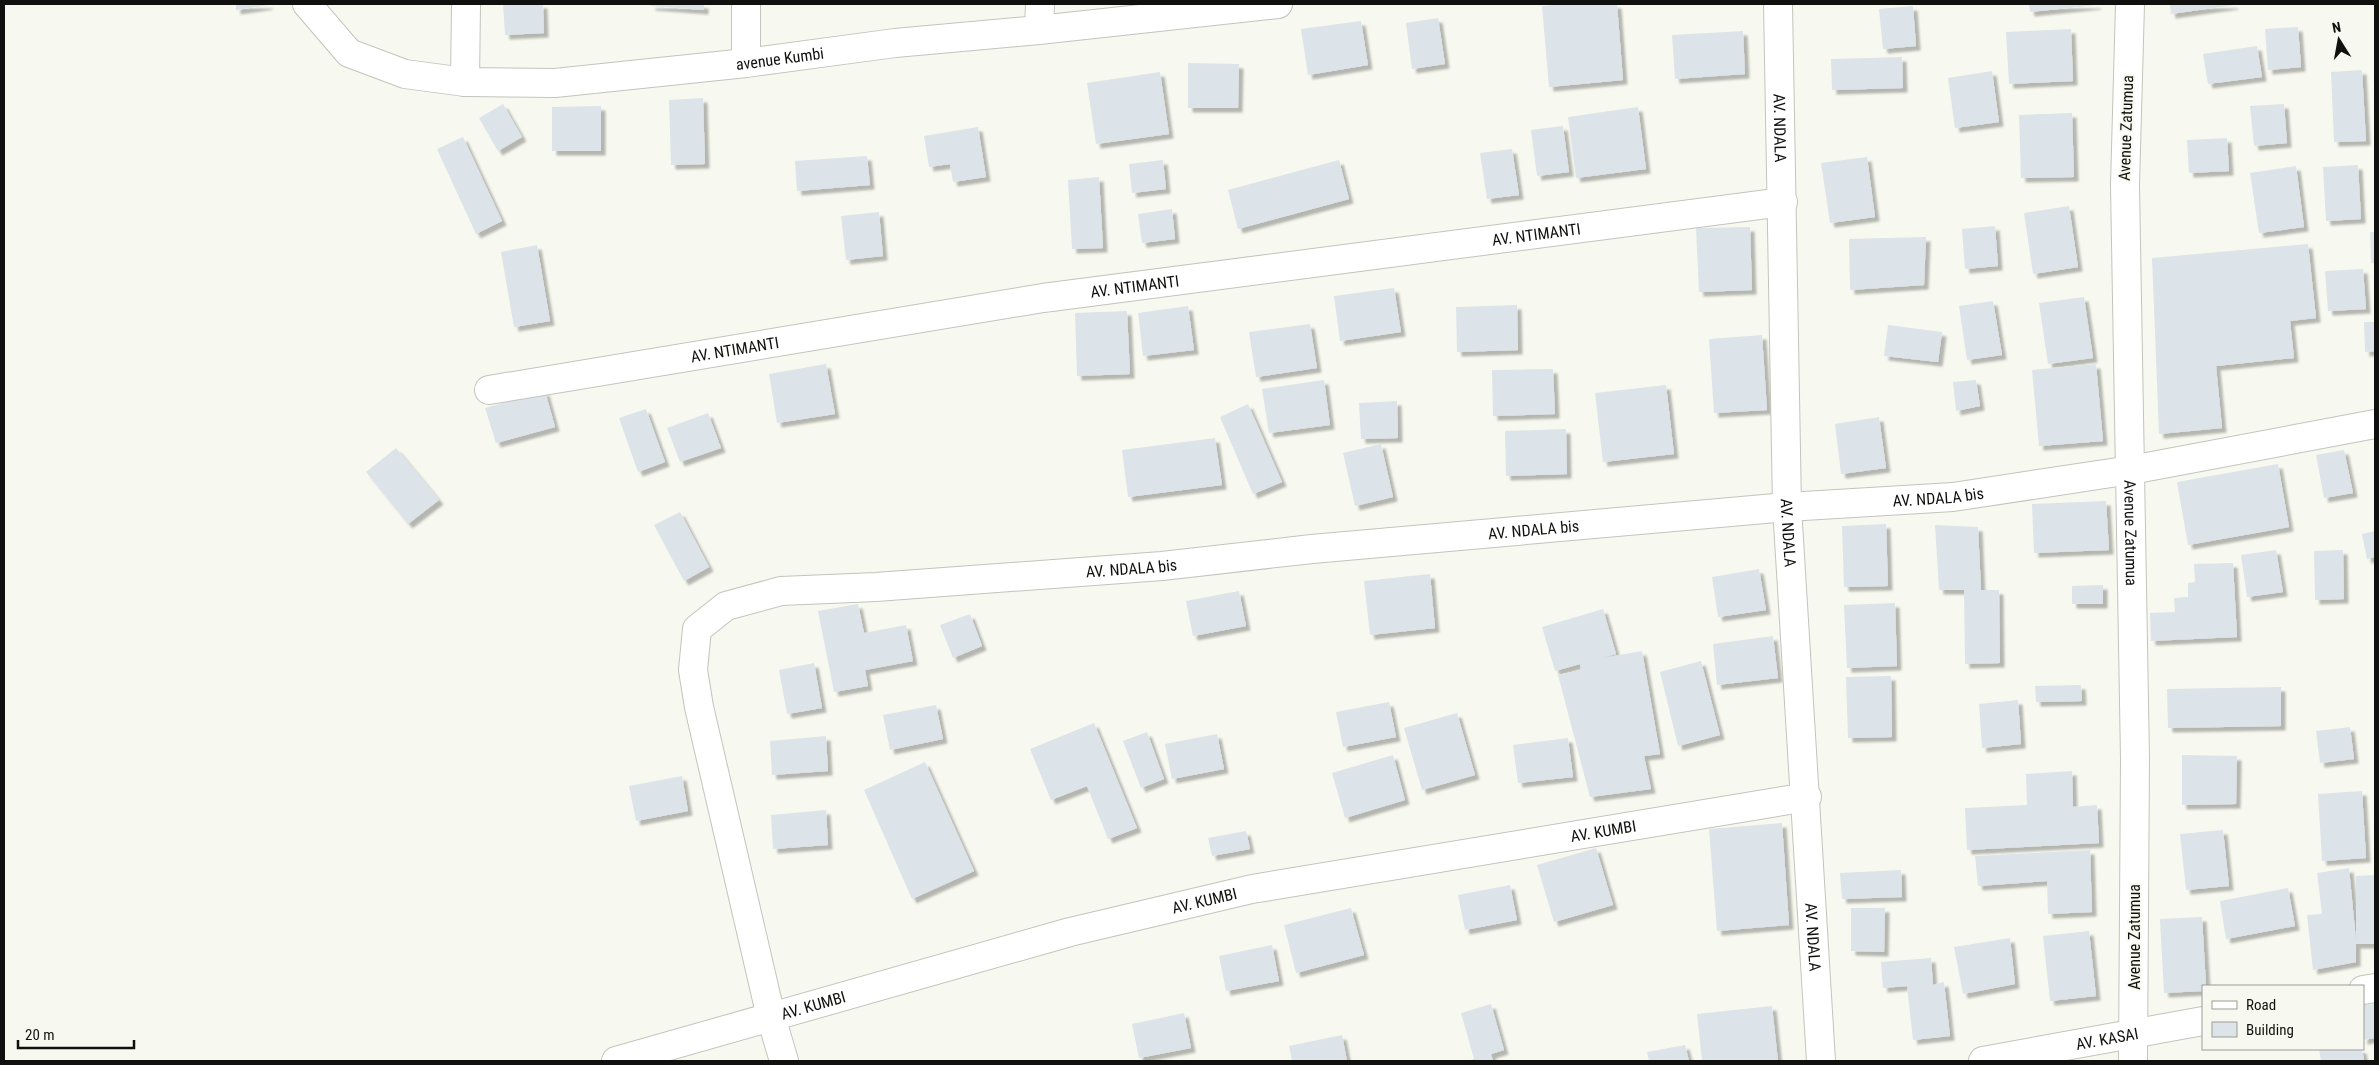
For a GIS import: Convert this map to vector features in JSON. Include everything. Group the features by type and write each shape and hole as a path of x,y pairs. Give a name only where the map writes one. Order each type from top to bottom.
{"street":[{"name":"avenue Kumbi","path":"307,4 349,53 405,74 465,82 555,83 746,63 895,43 1040,17 1278,4"},
{"path":"465,82 466,4"},
{"path":"746,4 746,63"},
{"name":"AV. NDALA","path":"1778,4 1787,507 1807,797 1821,1061"},
{"name":"Avenue Zatumua","path":"2130,4 2125,185 2135,759 2133,1061"},
{"name":"AV. NTIMANTI","path":"489,390 1043,298 1783,202"},
{"name":"AV. NDALA bis","path":"771,1017 699,707 693,670 697,629 726,606 781,590 876,587 1162,566 1312,549 1787,507 1953,497 2131,470 2375,424"},
{"name":"AV. KUMBI","path":"616,1061 1070,932 1252,889 1807,797"},
{"path":"771,1017 784,1061"},
{"name":"AV. KASAI","path":"1983,1061 2202,1021"}],"building":[{"path":"236,4 268,4 269,5 236,10"},
{"path":"503,4 543,4 544,33 505,35"},
{"path":"651,4 704,4 704,10 651,6"},
{"path":"1617,4 1623,80 1549,87 1542,6"},
{"path":"2029,4 2097,4 2097,5 2030,12"},
{"path":"2170,4 2234,4 2234,5 2171,14"},
{"path":"1913,6 1916,46 1883,49 1879,9"},
{"path":"1438,18 1445,64 1412,69 1406,23"},
{"path":"1361,21 1368,65 1308,75 1301,29"},
{"path":"2298,27 2301,67 2268,70 2265,29"},
{"path":"2071,29 2073,81 2009,84 2006,32"},
{"path":"1743,31 1745,74 1675,79 1672,35"},
{"path":"2257,46 2262,77 2208,84 2203,54"},
{"path":"1902,57 1903,88 1832,90 1831,59"},
{"path":"1188,63 1239,64 1238,108 1188,108"},
{"path":"2362,70 2366,141 2334,142 2331,72"},
{"path":"1992,71 1999,122 1955,128 1948,78"},
{"path":"1160,72 1169,134 1096,144 1087,83"},
{"path":"703,98 705,164 671,165 669,100"},
{"path":"503,104 522,137 498,151 479,118"},
{"path":"2284,104 2287,143 2254,146 2250,106"},
{"path":"601,106 601,151 552,151 552,107"},
{"path":"1638,107 1646,169 1576,178 1568,117"},
{"path":"2072,113 2074,177 2021,178 2019,115"},
{"path":"1563,126 1569,172 1537,176 1531,130"},
{"path":"978,127 986,177 953,182 950,164 929,167 924,136"},
{"path":"463,137 502,221 476,234 437,149"},
{"path":"2227,138 2229,171 2189,173 2187,140"},
{"path":"1512,149 1519,195 1487,199 1480,153"},
{"path":"867,156 870,185 797,191 795,161"},
{"path":"1867,157 1875,217 1830,223 1821,163"},
{"path":"1163,160 1166,189 1132,193 1129,164"},
{"path":"1339,160 1349,199 1238,229 1228,190"},
{"path":"2358,165 2361,219 2326,221 2323,167"},
{"path":"2296,166 2304,227 2259,233 2250,173"},
{"path":"1099,177 1103,248 1072,249 1068,180"},
{"path":"2069,206 2078,267 2033,274 2024,213"},
{"path":"1172,209 1175,239 1142,243 1138,214"},
{"path":"879,212 883,256 846,260 841,216"},
{"path":"1995,226 1998,266 1965,269 1962,229"},
{"path":"1750,227 1752,290 1699,292 1696,228"},
{"path":"2370,232 2375,232 2375,263 2371,263"},
{"path":"1926,237 1924,285 1850,290 1849,239"},
{"path":"2308,244 2316,318 2290,321 2294,358 2216,366 2222,428 2159,434 2152,258"},
{"path":"537,245 550,321 514,327 501,252"},
{"path":"2363,269 2366,309 2328,311 2325,271"},
{"path":"1394,288 1401,332 1340,341 1334,296"},
{"path":"2084,297 2093,358 2048,364 2039,303"},
{"path":"1993,301 2002,355 1967,360 1959,306"},
{"path":"1517,305 1518,350 1457,352 1456,307"},
{"path":"1188,306 1194,350 1143,356 1138,313"},
{"path":"1127,311 1130,374 1077,376 1075,313"},
{"path":"2364,322 2375,322 2375,351 2365,352"},
{"path":"1310,324 1317,368 1256,377 1249,332"},
{"path":"1888,325 1942,332 1938,362 1884,356"},
{"path":"1762,335 1767,410 1714,413 1709,339"},
{"path":"826,364 835,414 777,423 769,374"},
{"path":"2096,364 2103,441 2039,446 2032,370"},
{"path":"1553,369 1555,414 1493,416 1492,370"},
{"path":"1324,380 1330,425 1269,433 1262,389"},
{"path":"1976,380 1980,406 1956,411 1953,382"},
{"path":"1666,385 1674,454 1603,462 1595,393"},
{"path":"545,391 555,427 496,443 485,408"},
{"path":"1397,401 1398,438 1361,439 1359,403"},
{"path":"1248,404 1282,482 1253,494 1220,417"},
{"path":"646,409 665,462 638,472 619,418"},
{"path":"708,413 721,448 680,462 667,428"},
{"path":"1879,417 1886,468 1841,474 1835,424"},
{"path":"1566,429 1567,474 1506,476 1505,431"},
{"path":"1215,438 1222,485 1128,497 1122,450"},
{"path":"1381,444 1393,497 1355,506 1343,453"},
{"path":"396,448 439,500 408,524 366,472"},
{"path":"2344,450 2353,493 2324,498 2316,455"},
{"path":"2278,464 2289,527 2188,545 2177,482"},
{"path":"2106,501 2109,550 2034,553 2032,504"},
{"path":"680,512 709,567 684,581 654,525"},
{"path":"1886,524 1888,586 1844,587 1842,526"},
{"path":"1935,525 1978,527 1981,590 1999,590 2000,663 1965,664 1964,590 1939,590"},
{"path":"2375,531 2375,557 2367,559 2362,534"},
{"path":"2276,550 2283,592 2247,597 2241,555"},
{"path":"2343,550 2344,599 2315,600 2314,551"},
{"path":"2233,563 2237,637 2151,641 2150,613 2175,612 2174,598 2188,597 2188,583 2195,582 2194,564"},
{"path":"1759,569 1766,610 1718,617 1712,577"},
{"path":"1430,574 1435,628 1370,635 1364,581"},
{"path":"2103,585 2103,604 2072,604 2072,586"},
{"path":"1239,591 1246,626 1193,636 1186,601"},
{"path":"1895,603 1897,666 1847,668 1844,605"},
{"path":"858,604 864,633 906,625 913,661 865,670 868,686 834,692 818,611"},
{"path":"1603,609 1616,654 1602,658 1642,651 1660,754 1644,756 1651,789 1590,797 1558,675 1581,670 1580,664 1555,671 1542,627"},
{"path":"970,614 982,646 953,658 940,625"},
{"path":"1773,636 1778,678 1717,685 1713,644"},
{"path":"1701,661 1720,735 1678,746 1660,672"},
{"path":"814,663 822,708 787,714 779,670"},
{"path":"1891,676 1892,737 1848,738 1846,677"},
{"path":"2081,685 2082,701 2036,702 2035,686"},
{"path":"2281,687 2281,726 2168,728 2167,689"},
{"path":"2018,700 2021,744 1982,748 1979,704"},
{"path":"1389,702 1396,737 1343,747 1336,712"},
{"path":"936,705 943,739 890,750 883,715"},
{"path":"1457,713 1475,775 1422,790 1404,728"},
{"path":"1094,723 1137,828 1108,839 1087,786 1051,800 1030,749"},
{"path":"2350,727 2354,759 2320,763 2316,731"},
{"path":"1147,732 1164,779 1141,788 1123,741"},
{"path":"1217,734 1224,769 1172,779 1165,744"},
{"path":"826,736 828,771 772,775 770,741"},
{"path":"1568,738 1573,777 1518,783 1513,745"},
{"path":"1393,755 1405,800 1345,818 1332,773"},
{"path":"2182,755 2237,756 2236,804 2182,805"},
{"path":"925,762 974,871 912,899 864,790"},
{"path":"2072,771 2073,807 2097,805 2099,843 1967,850 1965,808 2027,805 2026,774"},
{"path":"682,776 688,811 636,821 629,786"},
{"path":"2362,791 2366,858 2322,861 2318,794"},
{"path":"826,810 828,845 773,849 771,815"},
{"path":"1782,823 1789,925 1717,931 1709,829"},
{"path":"2223,830 2229,886 2186,890 2180,834"},
{"path":"1246,831 1250,849 1212,856 1208,838"},
{"path":"1596,848 1613,905 1554,922 1537,865"},
{"path":"2090,850 2092,912 2048,914 2047,881 1978,886 1975,856"},
{"path":"2349,868 2356,941 2356,876 2375,875 2375,944 2356,944 2356,962 2313,970 2307,915 2322,914 2317,873"},
{"path":"1901,870 1902,897 1842,899 1840,873"},
{"path":"1510,885 1517,920 1465,930 1458,895"},
{"path":"2288,888 2295,926 2226,939 2220,901"},
{"path":"1351,908 1364,955 1296,973 1284,925"},
{"path":"1851,908 1885,908 1884,952 1851,951"},
{"path":"2202,917 2206,985 2202,985 2202,991 2164,993 2160,919"},
{"path":"2089,931 2096,996 2050,1001 2043,936"},
{"path":"2010,938 2015,984 1963,994 1954,947"},
{"path":"1272,945 1279,981 1226,991 1219,956"},
{"path":"1931,958 1933,985 1944,982 1950,1036 1913,1040 1907,986 1883,988 1881,962"},
{"path":"1491,1004 1504,1050 1491,1054 1493,1061 1467,1061 1474,1059 1461,1013"},
{"path":"2375,1004 2375,1038 2364,1040 2364,1005"},
{"path":"1772,1006 1778,1061 1702,1061 1697,1014"},
{"path":"1184,1013 1191,1048 1139,1058 1132,1024"},
{"path":"1342,1035 1347,1061 1292,1061 1289,1046"},
{"path":"1685,1045 1689,1061 1649,1061 1647,1052"},
{"path":"2319,1050 2362,1050 2364,1061 2321,1061"}]}
